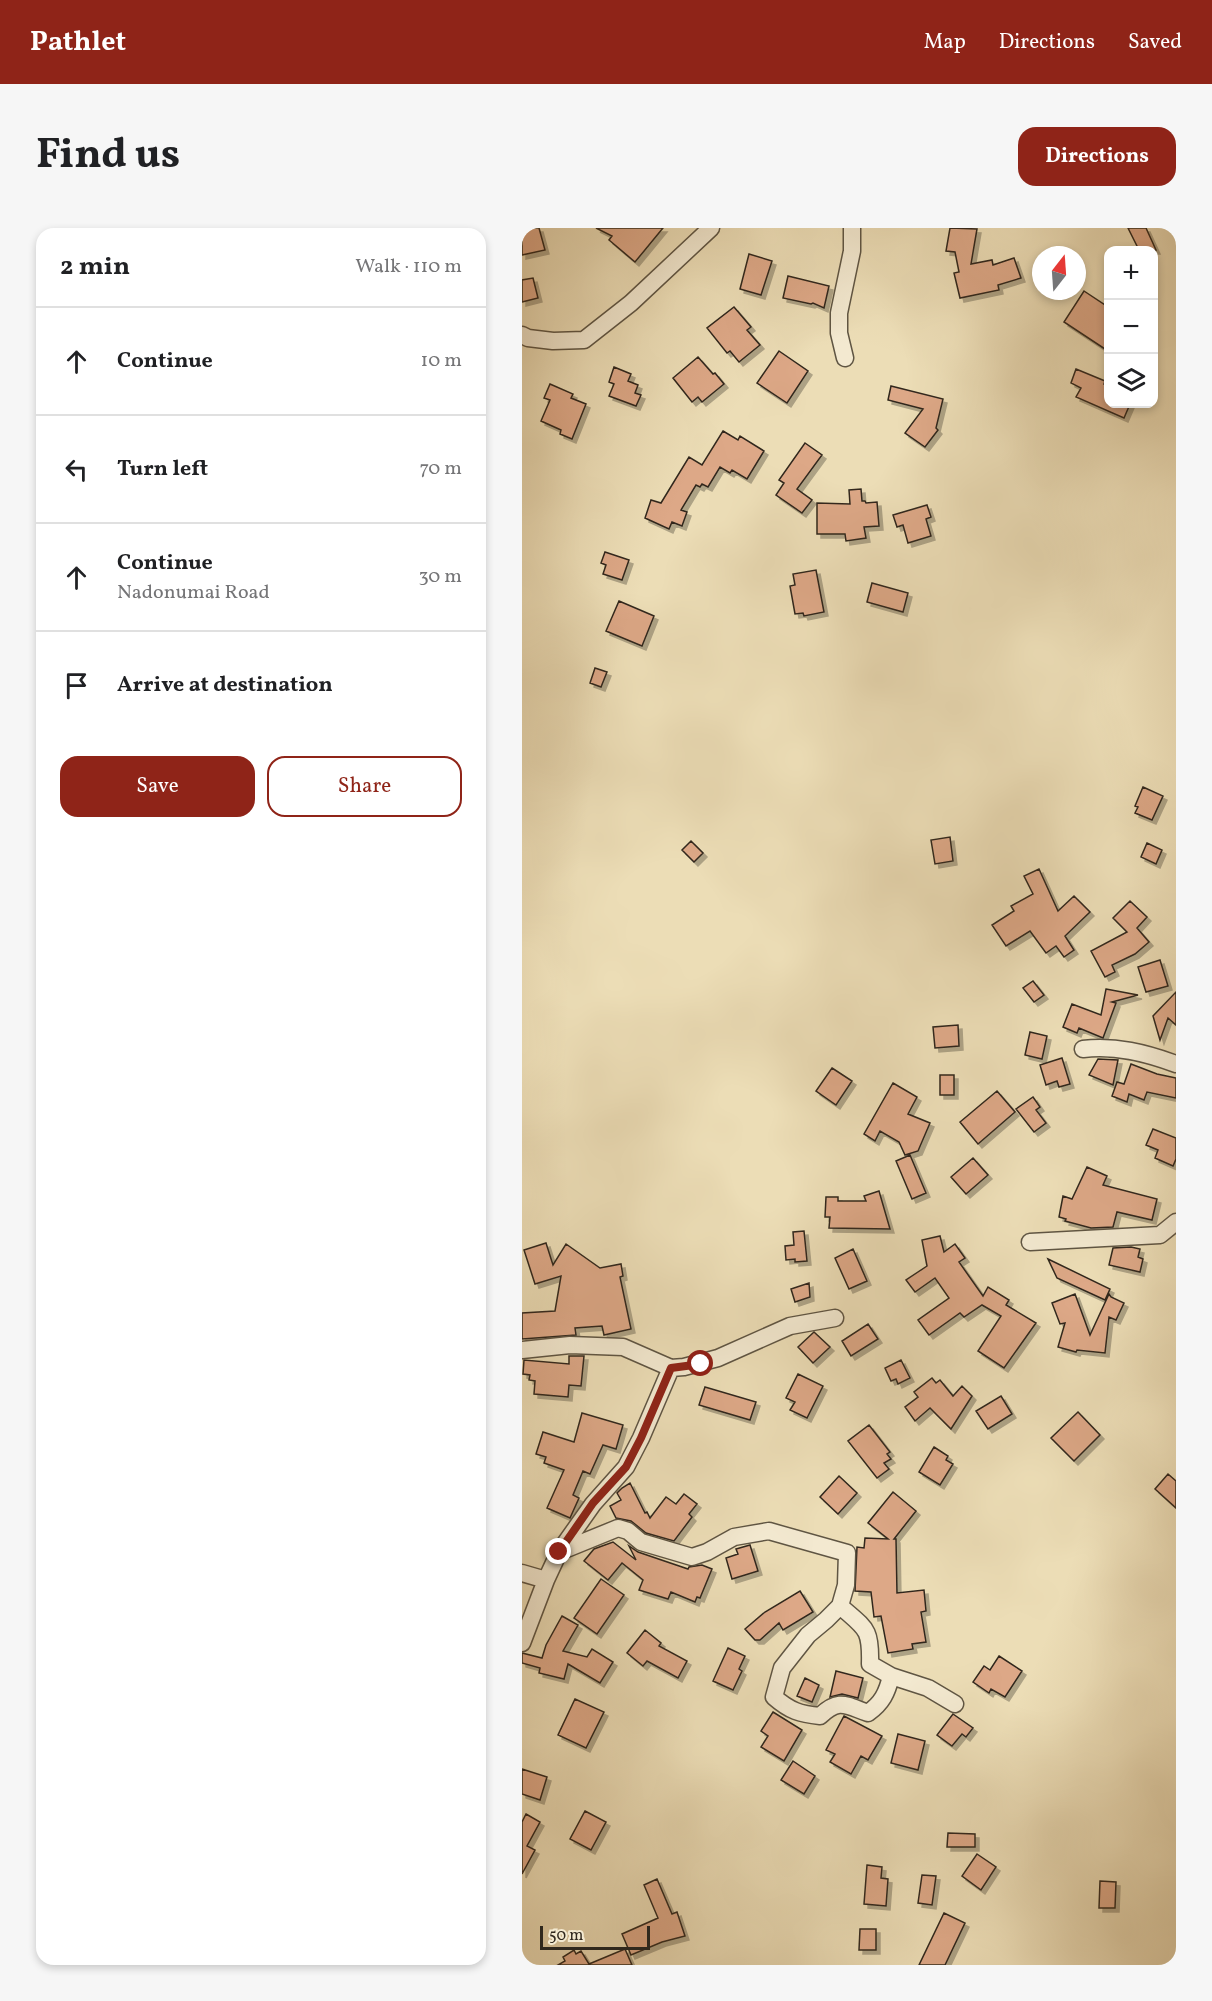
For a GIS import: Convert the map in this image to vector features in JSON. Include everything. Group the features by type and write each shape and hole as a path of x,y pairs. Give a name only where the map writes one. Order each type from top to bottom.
{"street":[{"path":"522,335 528,338 553,341 584,339 632,303 711,228"},
{"path":"845,358 839,333 839,313 852,251 852,228"},
{"path":"1083,1049 1097,1047 1128,1050 1176,1064"},
{"path":"1030,1242 1160,1235 1176,1222"},
{"path":"522,1350 570,1345 623,1347 671,1368 684,1367 718,1358 790,1326 835,1318"},
{"path":"522,1643 559,1552 593,1503 629,1462 671,1368"},
{"path":"559,1552 618,1528 628,1531 640,1542 692,1557 707,1552 734,1537 769,1531 847,1552 846,1585 840,1606 808,1635 782,1668 774,1697 787,1708 802,1714 820,1716 831,1706 843,1704 868,1713 878,1706 887,1693 891,1676"},
{"path":"522,1573 546,1580"},
{"path":"840,1606 869,1635 870,1664 891,1676 928,1688 955,1704"}],"building":[{"path":"522,228 539,228 545,250 522,255"},
{"path":"596,228 663,228 635,262 609,240 612,236"},
{"path":"950,228 977,229 971,264 992,260 993,265 1014,258 1021,278 998,285 999,290 960,298 954,273 959,272 955,252 946,251"},
{"path":"1128,228 1146,228 1154,246 1137,246"},
{"path":"749,254 772,261 761,295 740,289"},
{"path":"788,276 829,286 824,308 813,303 783,298"},
{"path":"533,278 538,298 522,302 522,280"},
{"path":"1086,292 1104,304 1104,348 1064,322 1078,300 1086,300"},
{"path":"734,307 751,327 747,330 760,345 739,362 730,351 727,353 707,328"},
{"path":"779,351 808,371 787,403 757,383"},
{"path":"698,357 724,384 702,402 698,397 692,402 673,378"},
{"path":"614,367 631,374 628,381 638,385 635,393 641,395 636,406 609,396 614,384 609,382"},
{"path":"1076,369 1104,381 1104,408 1128,408 1124,418 1076,397 1081,388 1071,383"},
{"path":"550,384 573,394 571,398 586,404 572,439 560,434 561,430 541,421 550,400 544,398"},
{"path":"891,386 943,399 936,428 938,430 925,447 905,433 923,409 888,400"},
{"path":"723,431 738,440 740,436 764,451 747,479 732,470 730,473 720,467 708,487 702,484 700,487 696,485 681,510 687,512 682,526 672,522 669,529 645,518 651,500 661,503 689,457 702,465"},
{"path":"805,443 822,455 797,489 812,500 802,513 776,495 784,483 779,480"},
{"path":"861,489 862,501 877,502 879,526 864,527 866,538 846,541 845,534 817,534 817,503 850,504 849,490"},
{"path":"927,505 931,517 926,519 931,536 908,543 903,525 897,527 893,515"},
{"path":"605,552 629,560 622,580 603,574 606,565 601,563"},
{"path":"816,570 824,612 804,616 803,613 795,614 790,586 795,585 793,574"},
{"path":"872,583 908,593 903,612 867,602"},
{"path":"619,601 654,616 642,646 606,631"},
{"path":"595,668 607,672 601,687 590,683"},
{"path":"1143,787 1163,796 1152,820 1135,813 1138,807 1135,806"},
{"path":"950,837 953,861 935,864 931,840"},
{"path":"691,841 703,853 694,862 682,850"},
{"path":"1147,843 1162,850 1156,864 1141,857"},
{"path":"1039,869 1058,911 1074,896 1090,912 1065,936 1074,950 1064,957 1056,946 1046,953 1030,931 1006,946 992,925 1014,911 1011,906 1033,894 1024,876"},
{"path":"1130,901 1147,917 1137,928 1149,942 1135,954 1112,965 1115,972 1105,977 1091,951 1127,932 1113,918"},
{"path":"1160,960 1168,986 1146,992 1138,967"},
{"path":"1033,981 1044,995 1034,1002 1023,988"},
{"path":"1106,989 1138,995 1112,1002 1116,1003 1103,1038 1079,1028 1077,1033 1063,1027 1072,1004 1101,1015"},
{"path":"1176,992 1176,1025 1168,1018 1160,1040 1153,1016"},
{"path":"958,1025 959,1046 935,1048 933,1027"},
{"path":"1030,1032 1047,1036 1042,1059 1025,1055"},
{"path":"1062,1058 1070,1084 1059,1087 1057,1081 1046,1085 1040,1065"},
{"path":"1098,1059 1118,1060 1113,1085 1089,1075"},
{"path":"1131,1064 1157,1074 1176,1078 1176,1098 1147,1092 1144,1100 1129,1094 1127,1102 1112,1096 1117,1082 1124,1084"},
{"path":"832,1068 852,1081 836,1105 816,1091"},
{"path":"940,1075 954,1075 954,1095 940,1095"},
{"path":"893,1083 917,1097 908,1114 930,1123 918,1151 905,1155 899,1142 880,1131 875,1141 864,1134"},
{"path":"997,1091 1015,1112 978,1144 960,1122"},
{"path":"1033,1097 1040,1107 1036,1110 1046,1123 1034,1132 1016,1109"},
{"path":"1153,1129 1176,1138 1176,1159 1173,1166 1155,1158 1158,1150 1146,1145"},
{"path":"910,1155 926,1193 912,1199 896,1161"},
{"path":"973,1158 988,1175 966,1194 951,1177"},
{"path":"1087,1167 1107,1176 1103,1185 1157,1199 1152,1220 1117,1212 1113,1227 1091,1228 1065,1221 1066,1219 1059,1217 1063,1196 1072,1199"},
{"path":"879,1191 890,1229 829,1228 830,1217 825,1217 826,1197 838,1197 838,1201 866,1201 864,1196"},
{"path":"804,1231 807,1261 786,1260 785,1246 794,1245 793,1232"},
{"path":"940,1236 944,1252 955,1244 965,1258 959,1262 983,1296 988,1287 1009,1300 1006,1305 1036,1323 1004,1368 978,1351 1001,1316 982,1305 964,1317 960,1313 929,1335 918,1320 949,1298 935,1278 915,1292 906,1280 927,1266 922,1240"},
{"path":"546,1243 553,1265 566,1244 600,1268 621,1264 623,1276 620,1277 631,1329 604,1335 602,1326 575,1328 576,1335 522,1339 522,1313 555,1311 561,1276 535,1284 524,1250"},
{"path":"1113,1248 1140,1249 1138,1257 1143,1259 1140,1272 1109,1265"},
{"path":"853,1249 867,1281 849,1289 835,1258"},
{"path":"1048,1259 1110,1289 1105,1300 1057,1278"},
{"path":"809,1283 810,1297 795,1302 791,1289"},
{"path":"1075,1294 1090,1335 1109,1294 1124,1303 1116,1320 1109,1317 1105,1353 1077,1350 1076,1352 1058,1347 1065,1323 1060,1324 1052,1303"},
{"path":"868,1324 878,1339 851,1356 842,1341"},
{"path":"814,1332 830,1347 813,1363 798,1347"},
{"path":"569,1356 584,1356 581,1386 569,1385 568,1397 534,1394 535,1381 529,1380 530,1375 523,1374 524,1360 569,1364"},
{"path":"901,1360 910,1378 898,1384 896,1379 891,1381 885,1368"},
{"path":"798,1374 823,1386 807,1418 790,1410 795,1402 786,1398"},
{"path":"932,1378 936,1383 940,1380 953,1396 962,1386 972,1396 951,1429 930,1408 915,1421 905,1407 918,1397 914,1392"},
{"path":"705,1387 756,1402 750,1420 699,1405"},
{"path":"1001,1396 1012,1414 988,1429 976,1411"},
{"path":"1078,1412 1100,1435 1074,1461 1051,1438"},
{"path":"582,1413 623,1425 616,1449 603,1445 590,1474 583,1471 573,1495 579,1498 570,1518 547,1508 564,1470 544,1463 546,1457 536,1454 543,1432 574,1442"},
{"path":"869,1425 890,1452 887,1454 891,1459 884,1463 889,1469 877,1478 848,1441"},
{"path":"934,1447 948,1456 946,1460 953,1464 940,1485 919,1472"},
{"path":"1168,1474 1176,1481 1176,1508 1155,1489"},
{"path":"839,1476 857,1493 838,1514 820,1497"},
{"path":"630,1483 645,1513 647,1512 650,1518 666,1497 676,1504 684,1494 697,1504 689,1514 692,1517 674,1541 646,1533 631,1521 616,1518 610,1506 621,1500 617,1493"},
{"path":"893,1492 916,1511 894,1539 896,1539 897,1593 924,1590 926,1611 921,1612 926,1642 912,1644 913,1649 888,1653 881,1616 874,1617 871,1592 855,1591 857,1547 864,1548 865,1538 888,1539 868,1523"},
{"path":"613,1542 636,1560 629,1546 638,1552 688,1569 702,1565 712,1569 700,1598 697,1597 695,1602 671,1592 668,1599 639,1590 643,1580 622,1563 608,1580 584,1561 594,1549"},
{"path":"750,1545 758,1571 732,1579 726,1558 738,1554 736,1549"},
{"path":"601,1579 624,1595 597,1634 574,1618"},
{"path":"800,1591 813,1612 783,1630 779,1623 760,1640 755,1640 745,1629 765,1612"},
{"path":"562,1616 578,1625 563,1651 587,1657 592,1649 613,1662 600,1683 568,1664 564,1679 539,1673 540,1668 522,1663 522,1653 542,1658 546,1645"},
{"path":"645,1630 661,1643 659,1646 687,1661 678,1678 647,1661 643,1666 627,1653"},
{"path":"728,1648 745,1656 739,1669 742,1671 733,1690 713,1681"},
{"path":"999,1656 1022,1671 1005,1697 991,1689 989,1693 973,1682 984,1666 990,1670"},
{"path":"836,1671 863,1678 858,1698 842,1694 830,1697"},
{"path":"805,1678 819,1685 812,1702 797,1696"},
{"path":"575,1699 604,1712 586,1748 558,1735"},
{"path":"773,1712 802,1730 784,1761 761,1747 768,1736 761,1731"},
{"path":"953,1714 973,1728 966,1737 962,1734 952,1746 937,1735"},
{"path":"844,1716 882,1736 868,1760 861,1756 851,1774 830,1762 835,1754 826,1750"},
{"path":"898,1734 925,1741 918,1770 891,1763"},
{"path":"793,1761 815,1776 804,1794 781,1780"},
{"path":"522,1769 547,1777 540,1800 522,1794"},
{"path":"585,1811 606,1822 591,1850 570,1839"},
{"path":"526,1814 540,1822 527,1846 535,1850 522,1874 522,1822"},
{"path":"948,1833 975,1834 975,1847 947,1847"},
{"path":"977,1854 996,1867 981,1890 962,1876"},
{"path":"867,1865 882,1867 881,1878 888,1879 886,1906 864,1904"},
{"path":"922,1875 936,1876 932,1905 918,1903"},
{"path":"657,1879 672,1914 677,1912 685,1936 662,1942 631,1955 622,1934 658,1918 644,1885"},
{"path":"1100,1881 1116,1882 1115,1908 1099,1908"},
{"path":"944,1913 965,1923 945,1965 919,1965"},
{"path":"860,1929 876,1929 876,1950 859,1950"},
{"path":"625,1949 632,1965 558,1965 565,1961 563,1957 574,1950 576,1954 581,1951 589,1964"}],"route":[{"path":"559,1552 593,1503 626,1467 671,1368 701,1364"}]}
